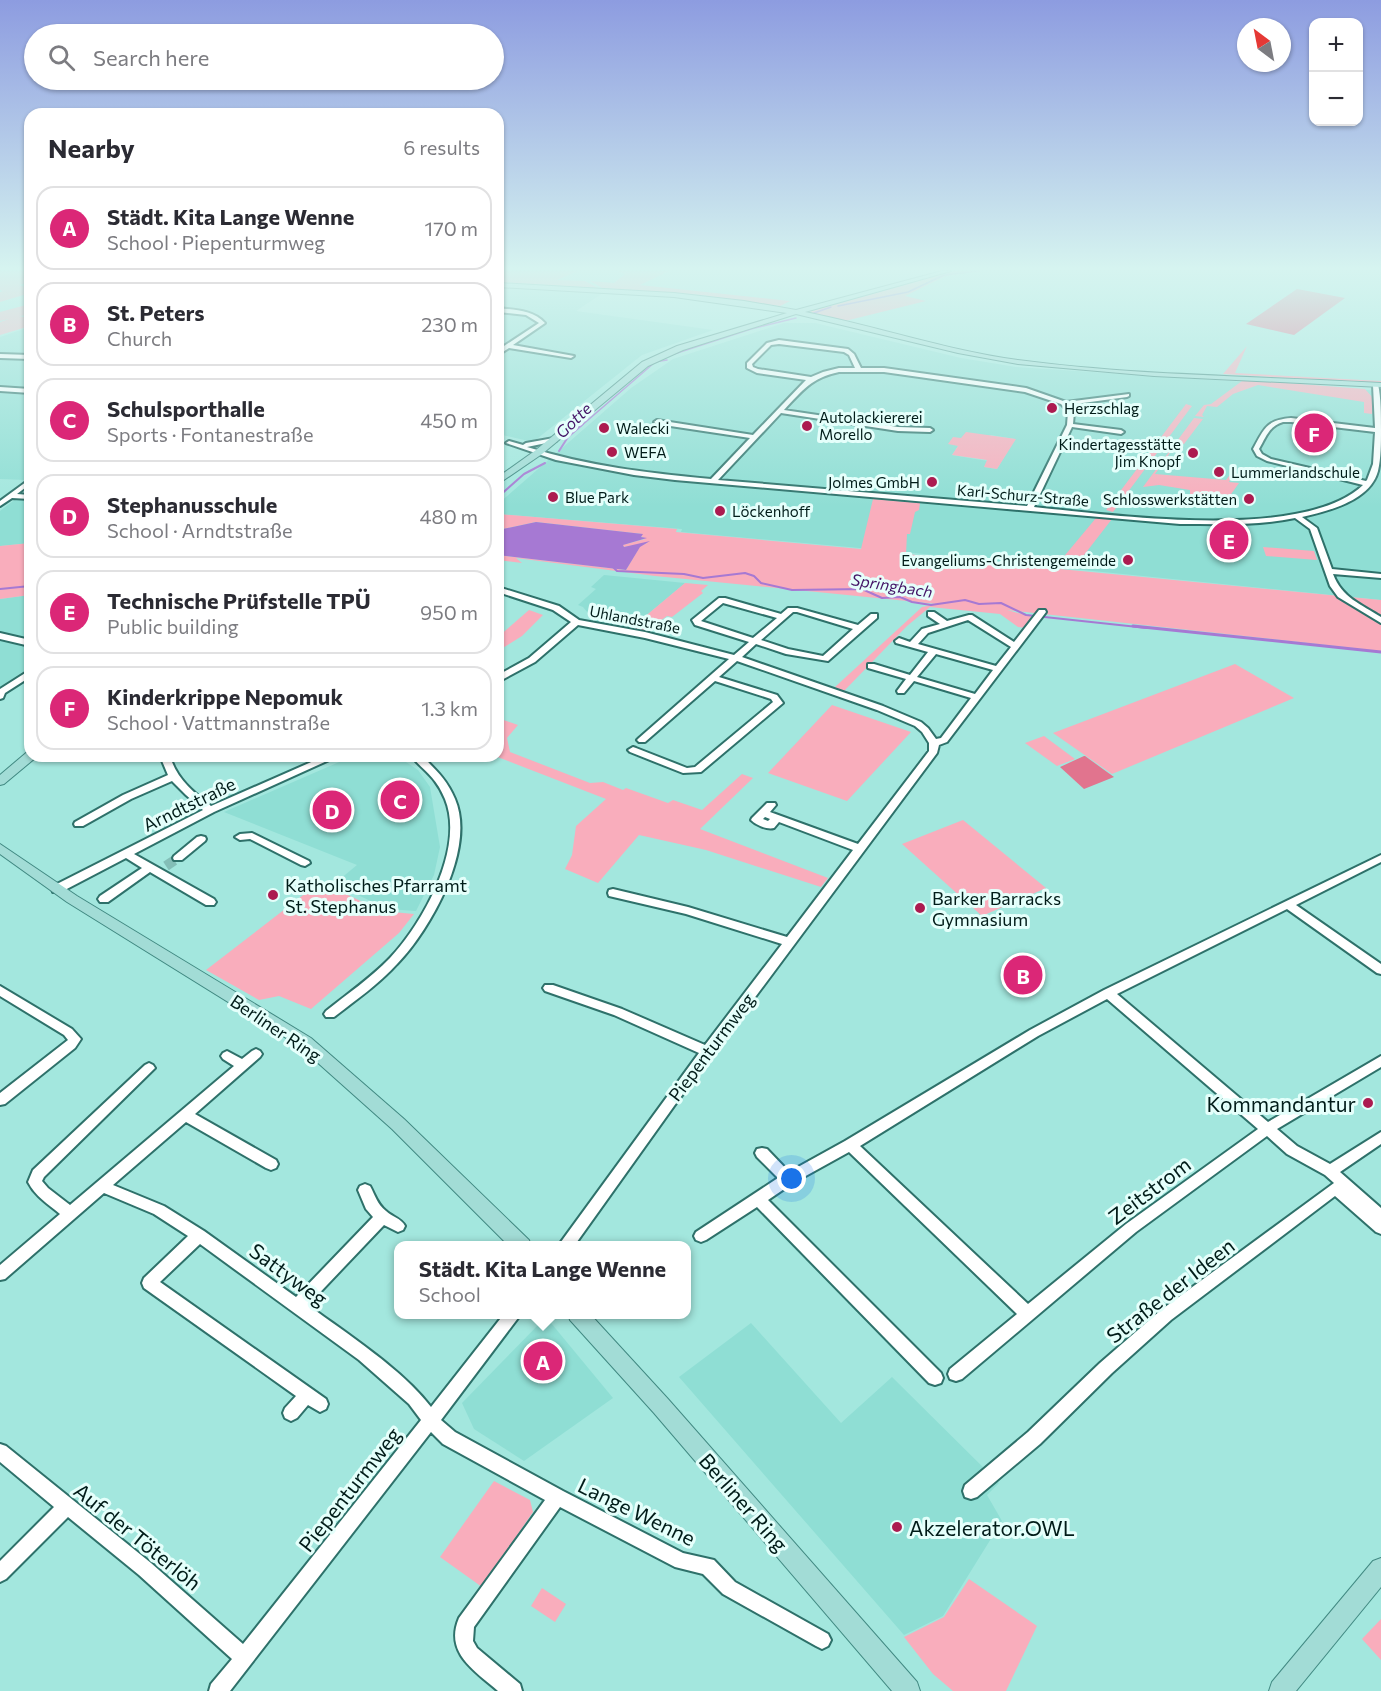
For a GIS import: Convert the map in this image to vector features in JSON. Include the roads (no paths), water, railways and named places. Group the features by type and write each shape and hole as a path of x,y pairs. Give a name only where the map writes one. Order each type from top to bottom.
{"main road":[{"path":"504,477 541,451 645,364 678,350"},
{"path":"951,350 1016,361 1105,370 1378,385"},
{"path":"2,778 24,761"},
{"name":"Berliner Ring","path":"0,848 57,889 305,1042 398,1124 518,1241"},
{"name":"Berliner Ring","path":"582,1319 661,1406 908,1691"},
{"path":"1281,1691 1381,1569"}],"street":[{"path":"530,350 571,357"},
{"path":"764,350 749,364 750,368 811,379"},
{"path":"845,350 851,354 858,369"},
{"path":"0,356 24,357"},
{"path":"713,481 811,379 828,372 858,369 896,371 1026,390 1043,394 1065,404 1071,412 1070,425 1029,509"},
{"path":"1378,385 1379,431 1376,469 1368,484 1269,460 1259,455 1256,449 1269,426 1277,421 1291,420 1379,431"},
{"path":"1,390 24,390"},
{"path":"1065,404 1127,395"},
{"path":"779,411 898,429 930,430"},
{"path":"657,422 754,437"},
{"path":"1070,425 1121,432"},
{"path":"526,445 554,440"},
{"path":"504,442 526,445 541,451"},
{"path":"509,443 517,447 541,451"},
{"path":"517,447 526,462 556,458"},
{"name":"Karl-Schurz-Straße","path":"541,451 634,473 1208,523 1248,522 1296,516 1345,501 1368,484"},
{"name":"Karl-Schurz-Straße","path":"541,451 556,458 569,459"},
{"path":"0,504 24,486"},
{"path":"11,496 24,497"},
{"path":"1296,516 1313,528 1334,586 1341,595 1381,621"},
{"path":"1329,571 1381,576"},
{"name":"Uhlandstraße","path":"504,593 556,608 576,622 645,635 737,658 806,681 905,718 925,730 934,743"},
{"name":"Uhlandstraße","path":"859,628 794,609 782,617 722,600 696,620 698,623 755,641 825,659 874,616"},
{"path":"931,614 946,624"},
{"name":"Piepenturmweg","path":"568,1241 789,942 934,751 934,743 944,740 1040,615"},
{"path":"642,740 782,617"},
{"path":"912,645 925,631 969,617 1016,647"},
{"path":"504,676 531,660 576,622"},
{"path":"0,636 24,642"},
{"path":"899,641 999,669"},
{"path":"901,691 933,652"},
{"path":"871,666 976,697"},
{"path":"0,696 1,692 24,677"},
{"path":"633,750 686,771 699,770 778,703 774,697 714,678"},
{"path":"166,762 174,776 210,810"},
{"name":"Arndtstraße","path":"57,889 210,810 319,762"},
{"path":"330,1014 399,955 432,907 451,867 455,832 454,810 437,775 423,762"},
{"path":"79,824 127,797 174,776"},
{"path":"771,805 763,813 860,849"},
{"path":"240,837 252,836 305,863"},
{"path":"178,858 201,839"},
{"path":"125,853 157,869 210,902"},
{"path":"701,1236 788,1179 850,1145 1028,1036 1108,993 1381,858"},
{"path":"104,899 157,869"},
{"path":"613,893 688,911 789,942"},
{"path":"1289,905 1381,970"},
{"path":"549,988 618,1012 708,1052"},
{"path":"0,990 68,1032 75,1039 71,1045 0,1100"},
{"path":"1108,993 1267,1130 1292,1150 1330,1171 1381,1217"},
{"path":"0,1274 256,1054"},
{"path":"227,1056 243,1065"},
{"name":"Zeitstrom","path":"956,1374 1131,1228 1267,1130 1381,1061"},
{"path":"70,1213 43,1192 36,1182 38,1174 149,1068"},
{"path":"186,1115 271,1164"},
{"path":"1330,1171 1381,1137"},
{"path":"850,1145 1028,1314"},
{"path":"762,1153 788,1179"},
{"path":"1330,1171 1335,1188 1381,1228"},
{"name":"Sattyweg","path":"103,1187 159,1210 199,1235 364,1355 416,1399 431,1421"},
{"name":"Straße der Ideen","path":"971,1491 1034,1438 1106,1368 1166,1315 1335,1188"},
{"path":"364,1190 371,1205 382,1217 398,1226"},
{"path":"757,1198 935,1378"},
{"path":"297,1306 382,1217"},
{"path":"199,1235 144,1280 314,1400 291,1413"},
{"name":"Piepenturmweg","path":"223,1685 510,1319"},
{"name":"Lange Wenne","path":"431,1421 449,1438 557,1497 681,1561 708,1566 729,1588 822,1640"},
{"name":"Auf der Töterlöh","path":"0,1452 150,1574 245,1658"},
{"path":"513,1691 470,1655 464,1642 465,1624 557,1497"},
{"path":"0,1573 66,1507"}],"waterway":[{"name":"Gotte","path":"671,355 687,350"},
{"name":"Gotte","path":"654,362 667,360"},
{"name":"Gotte","path":"581,426 654,363"},
{"name":"Gotte","path":"559,451 568,437 583,424"},
{"name":"Gotte","path":"504,492 524,474 545,463"},
{"name":"Springbach","path":"613,567 617,571 684,574 703,578 745,573 754,576 761,583 792,590 862,589 882,598 900,597 912,602 931,605 965,600 979,604 1001,603 1026,615 1147,628"},
{"name":"Springbach","path":"0,589 24,587"},
{"name":"Springbach","path":"1133,626 1381,652"}],"tunnel":[{"path":"166,866 178,858"}],"place":[{"name":"Herzschlag","path":"1052,408"},
{"name":"Autolackiererei Morello","path":"807,426"},
{"name":"Walecki","path":"604,428"},
{"name":"Kinderkrippe Nepomuk","path":"1314,433"},
{"name":"WEFA","path":"612,452"},
{"name":"Kindertagesstätte Jim Knopf","path":"1193,453"},
{"name":"Lummerlandschule","path":"1219,472"},
{"name":"Jolmes GmbH","path":"932,482"},
{"name":"Blue Park","path":"553,497"},
{"name":"Schlosswerkstätten","path":"1249,499"},
{"name":"Löckenhoff","path":"720,511"},
{"name":"Technische Prüfstelle TPÜ","path":"1229,540"},
{"name":"Evangeliums-Christengemeinde","path":"1128,560"},
{"name":"Schulsporthalle","path":"400,800"},
{"name":"Stephanusschule","path":"332,810"},
{"name":"Katholisches Pfarramt St. Stephanus","path":"273,895"},
{"name":"Barker Barracks Gymnasium","path":"920,908"},
{"name":"St. Peters","path":"1023,975"},
{"name":"Kommandantur","path":"1368,1103"},
{"name":"Städt. Kita Lange Wenne","path":"543,1361"},
{"name":"Akzelerator.OWL","path":"897,1527"}]}
